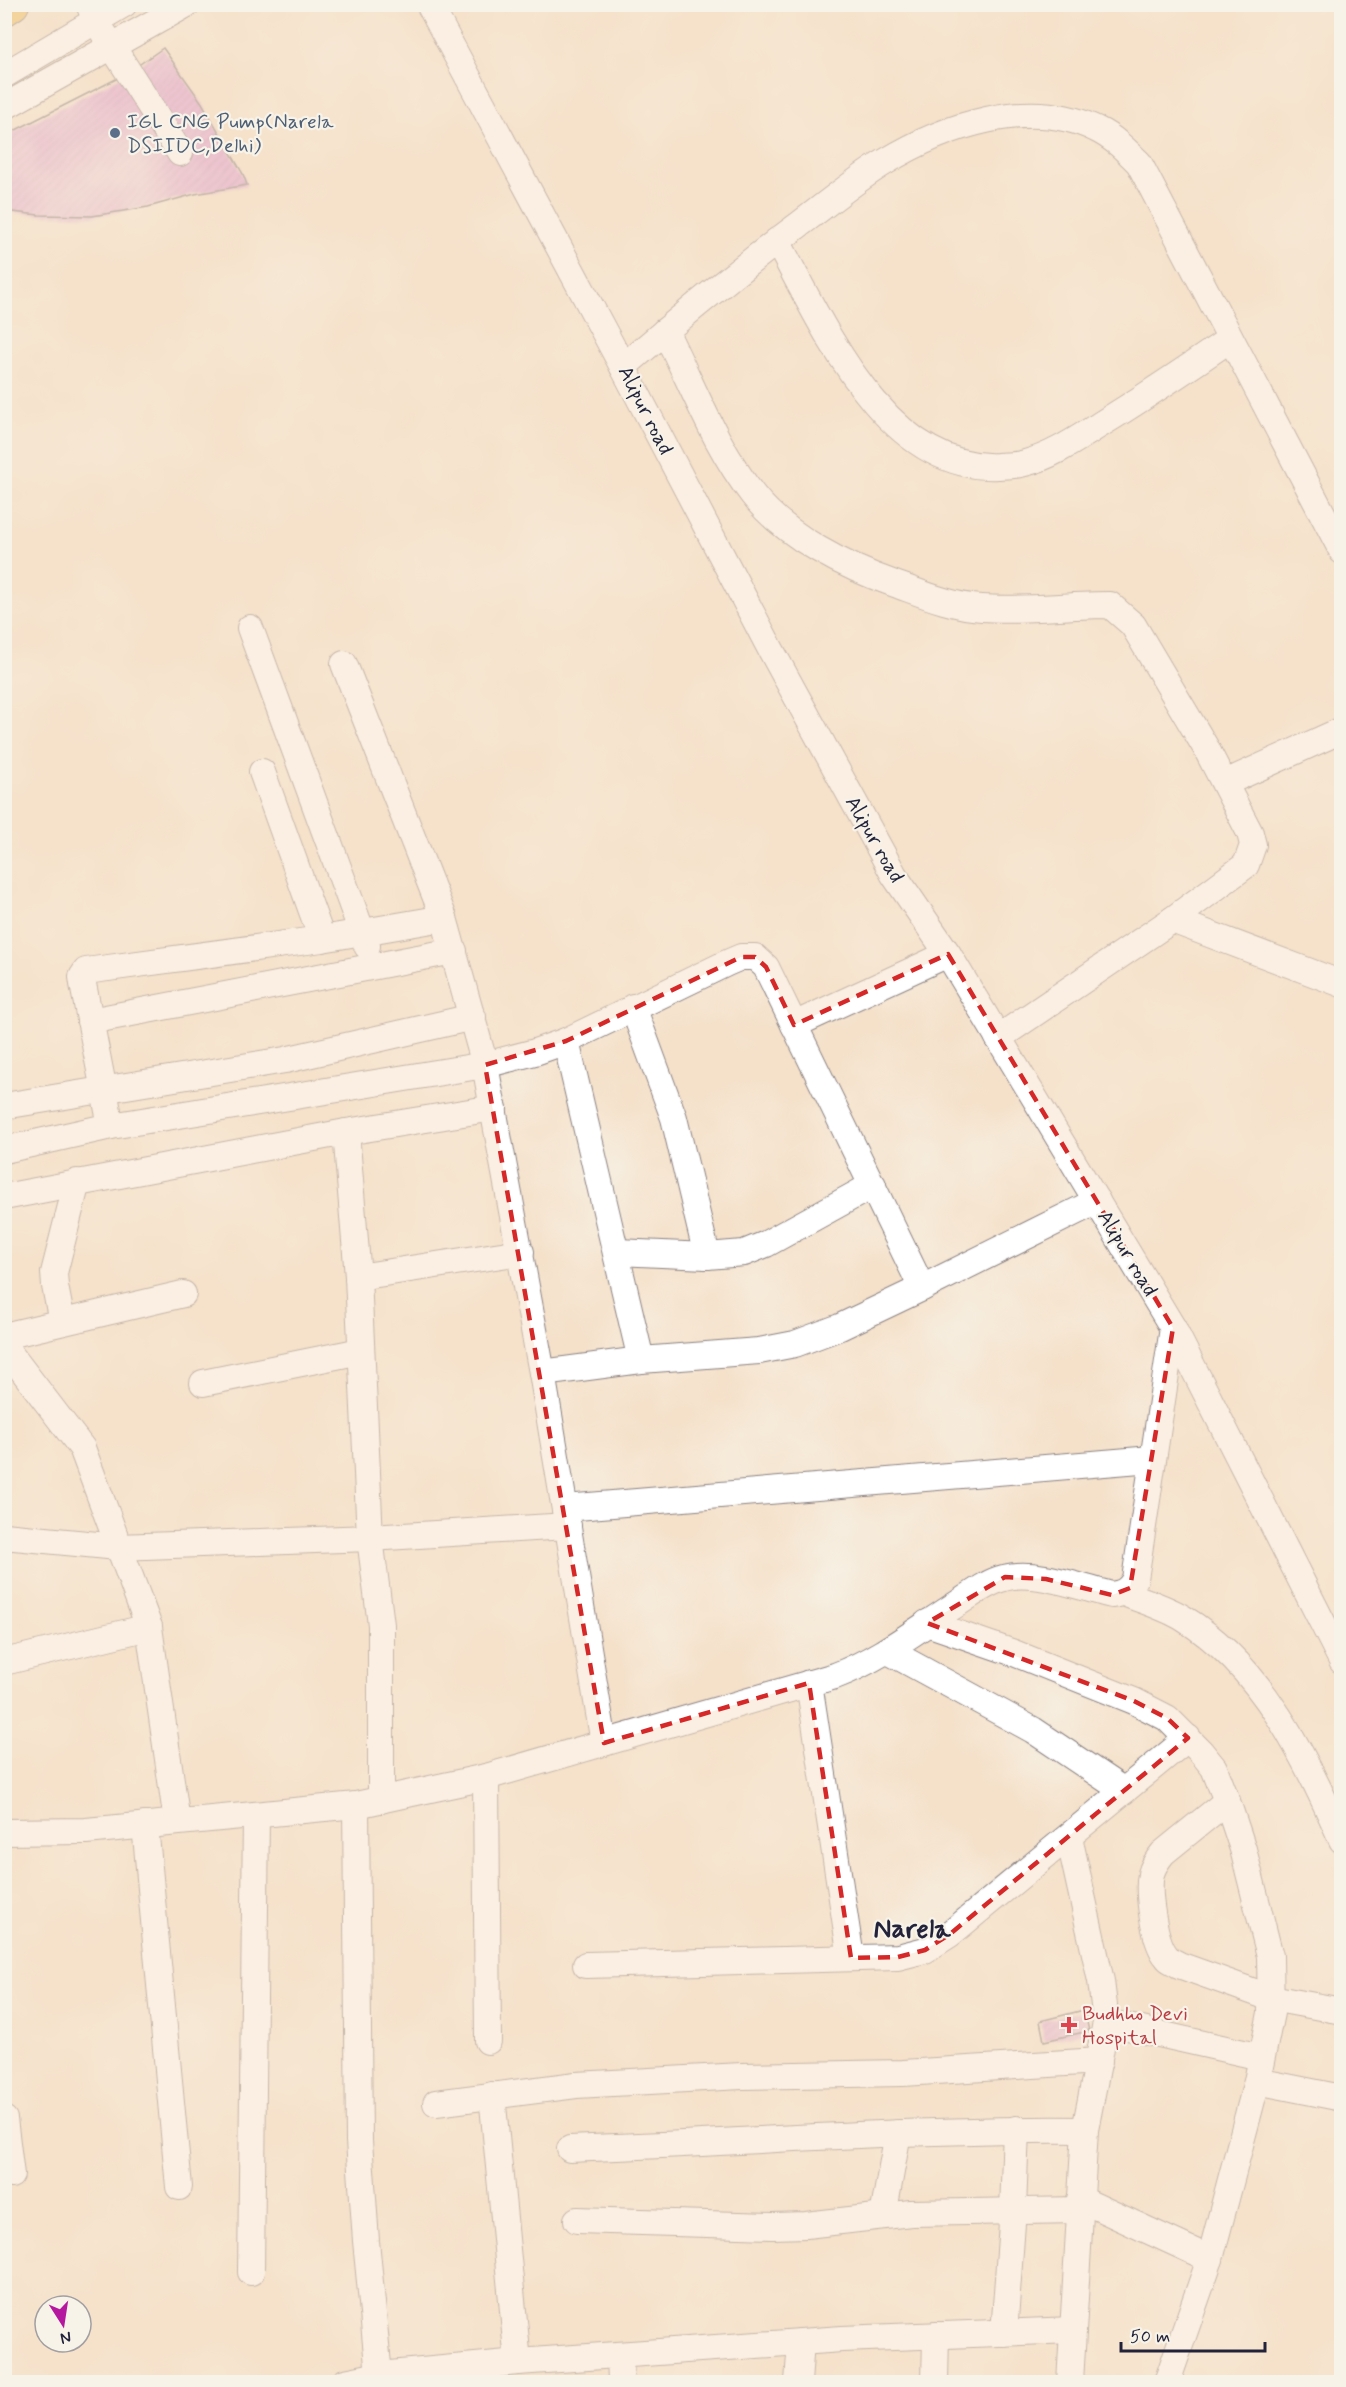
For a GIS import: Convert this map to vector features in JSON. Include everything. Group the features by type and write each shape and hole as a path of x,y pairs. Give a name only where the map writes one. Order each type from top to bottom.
{"main road":[{"path":"4,10 14,4"}],"street":[{"path":"4,75 93,13 124,4"},
{"path":"4,107 187,4"},
{"name":"Alipur road","path":"429,4 776,660 894,875 948,954 1173,1328 1341,1661"},
{"path":"93,13 180,153"},
{"path":"623,367 777,241 883,163 916,144 953,128 1016,115 1048,115 1077,121 1097,129 1119,144 1138,163 1341,551"},
{"path":"777,241 840,356 866,391 888,417 922,446 957,462 985,466 1023,464 1055,452 1158,390 1230,339"},
{"path":"665,331 732,465 754,497 783,524 821,552 862,572 948,603 982,608 1110,605 1133,625 1225,783 1250,833 1253,845 1246,865 1172,920 998,1038"},
{"path":"250,628 375,966"},
{"path":"344,664 444,918 485,1065 521,1252 604,1743"},
{"path":"1225,783 1341,730"},
{"path":"262,772 322,939"},
{"path":"111,1126 82,977 86,971 322,939 444,918"},
{"path":"1172,920 1341,984"},
{"path":"90,1021 454,951"},
{"path":"794,1025 948,954"},
{"path":"4,1150 111,1126 485,1065 566,1041 727,963 741,957 755,957 766,967 922,1288"},
{"path":"633,1008 674,1118 707,1256"},
{"path":"4,1106 285,1060 473,1017"},
{"path":"566,1041 641,1360"},
{"path":"4,1197 346,1132 494,1108"},
{"path":"346,1132 358,1278 370,1538 381,1625 381,1800"},
{"path":"62,1322 54,1272 77,1182"},
{"path":"617,1252 707,1256 744,1253 766,1244 873,1185"},
{"path":"542,1373 641,1360 759,1351 795,1344 840,1327 1097,1201"},
{"path":"358,1278 521,1252"},
{"path":"4,1336 183,1294"},
{"path":"4,1833 86,1831 356,1805 486,1778 860,1667 985,1586 1005,1577 1036,1578 1112,1595 1124,1593 1135,1580 1173,1328"},
{"path":"4,1346 78,1442 95,1479 149,1627 177,1822"},
{"path":"203,1383 361,1350"},
{"path":"4,1536 118,1546 370,1538 1152,1459"},
{"path":"1124,1593 1181,1617 1206,1634 1234,1660 1273,1710 1302,1754 1341,1840"},
{"path":"927,1623 1014,1653 1134,1701 1167,1718 1214,1768 1243,1849 1270,1956 1271,2013 1259,2069 1210,2259 1167,2382"},
{"path":"4,1662 149,1627"},
{"path":"888,1651 1033,1730 1124,1791"},
{"path":"809,1683 851,1958"},
{"path":"586,1965 898,1957 925,1950 950,1934 1188,1738"},
{"path":"486,1778 489,2041"},
{"path":"1227,1801 1162,1852 1155,1863 1150,1884 1156,1936 1167,1959 1271,1998 1341,2011"},
{"path":"356,1805 359,2141 379,2375"},
{"path":"251,2272 256,1815"},
{"path":"145,1825 179,2187"},
{"path":"1069,1838 1101,1981 1106,2022 1085,2130 1070,2382"},
{"path":"1106,2022 1259,2069 1341,2098"},
{"path":"436,2103 576,2085 730,2076 903,2073 1099,2061"},
{"path":"492,2095 518,2362"},
{"path":"4,2119 11,2175"},
{"path":"570,2149 898,2133 1016,2129 1085,2130"},
{"path":"1004,2333 1016,2129"},
{"path":"883,2216 898,2133"},
{"path":"577,2220 772,2226 960,2210 1013,2210 1080,2205 1210,2259"},
{"path":"345,2382 379,2375 518,2362 801,2342 1073,2330"},
{"path":"935,2382 936,2335"},
{"path":"798,2382 801,2342"},
{"path":"620,2355 621,2382"}],"highlighted area":[{"path":"948,954 1173,1328 1130,1588 1112,1595 1046,1579 1005,1577 927,1623 1134,1701 1167,1718 1188,1738 950,1934 925,1950 898,1957 851,1958 809,1683 604,1743 485,1065 566,1041 741,957 755,957 766,967 794,1025"}],"building":[{"name":"IGL CNG Pump(Narela DSIIDC,Delhi)","path":"163,48 202,103 247,185 195,194 148,207 92,216 39,215 4,211 4,136 124,75"},
{"path":"1084,2010 1089,2031 1044,2041 1040,2021"}],"place":[{"name":"IGL CNG Pump(Narela DSIIDC,Delhi)","path":"115,133"},
{"name":"Budhho Devi Hospital","path":"1069,2025"}],"district":[{"name":"Narela","path":"912,1928"}]}
